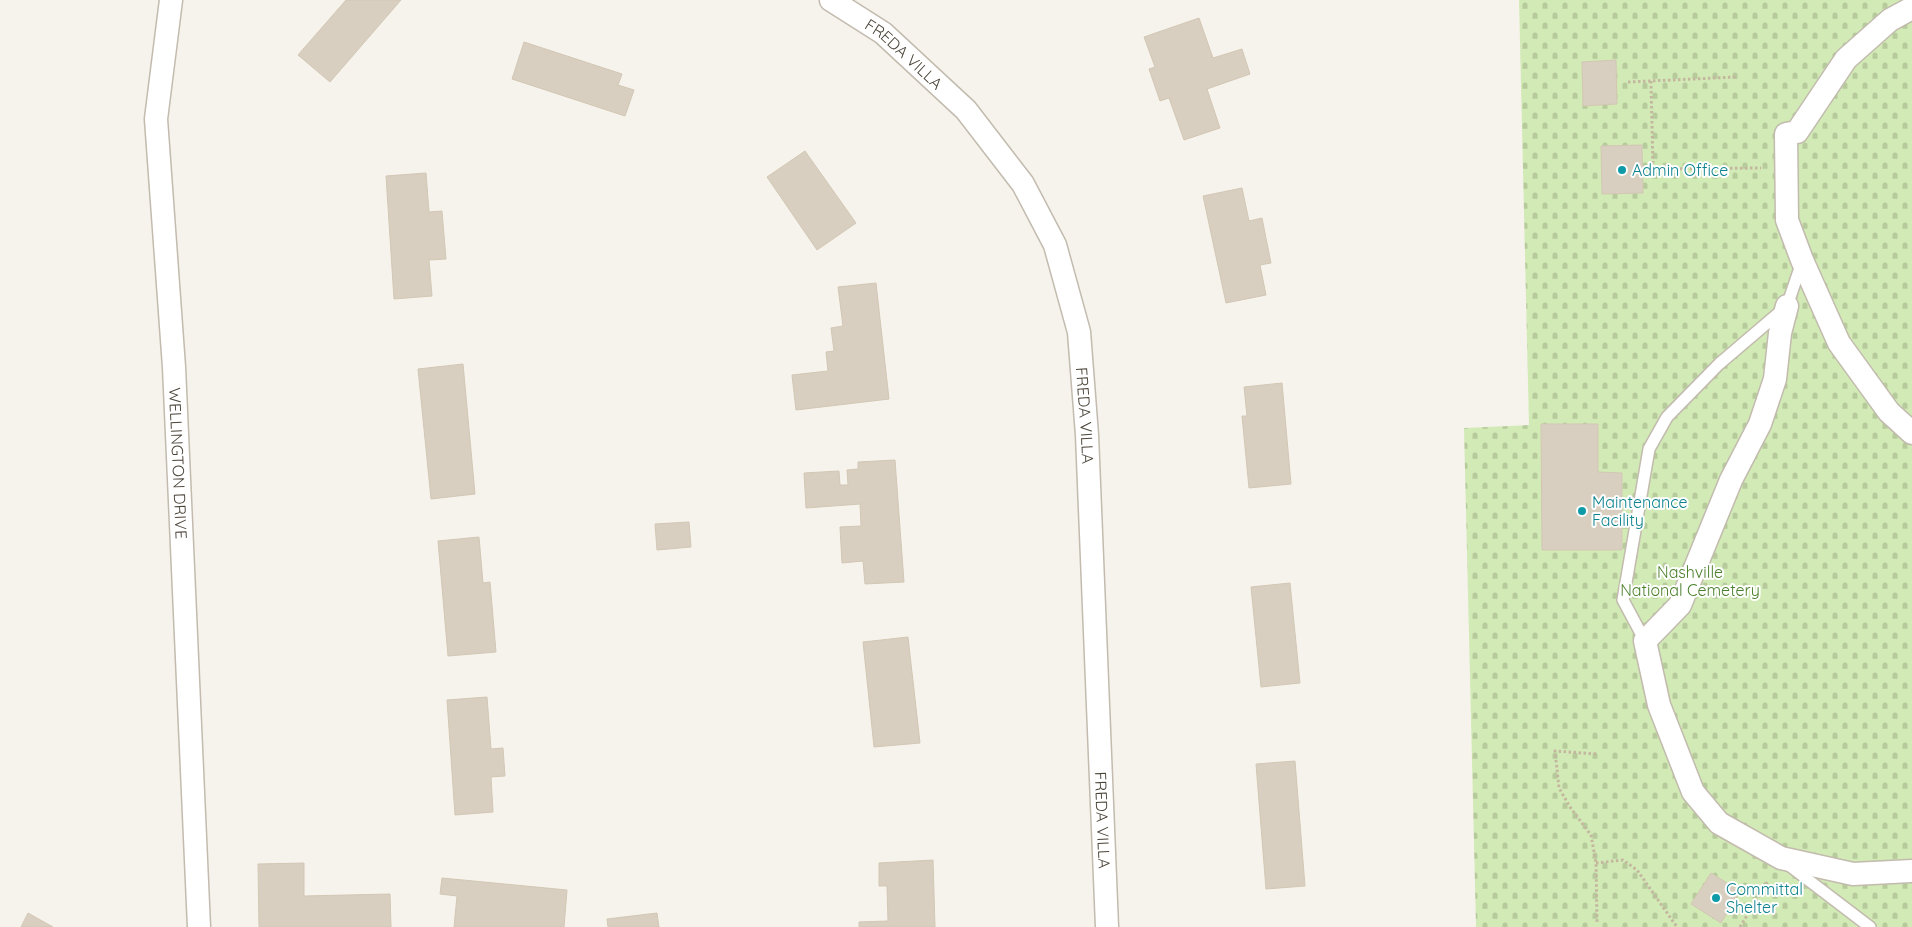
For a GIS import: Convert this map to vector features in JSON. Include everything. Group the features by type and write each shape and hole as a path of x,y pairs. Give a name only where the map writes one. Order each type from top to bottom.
{"street":[{"name":"WELLINGTON DRIVE","path":"171,0 156,119 174,367 199,927"},
{"name":"FREDA VILLA","path":"831,0 883,33 966,110 1023,184 1055,245 1079,332 1086,426 1106,927"},
{"path":"1912,8 1890,20 1846,59 1797,132 1786,134 1787,220 1802,260 1839,343 1889,412 1912,433"},
{"path":"1786,306 1780,334 1775,379 1760,424 1731,480 1680,605 1645,641 1659,705 1692,792 1719,823 1781,858 1853,874 1904,874 1912,871"}],"lane":[{"path":"1645,641 1624,600 1649,449 1667,417 1719,364 1786,306 1802,260"},
{"path":"1781,858 1870,927"}],"path":[{"path":"1628,82 1736,77"},
{"path":"1651,81 1653,169 1787,168"},
{"path":"1596,754 1555,752 1559,788 1570,807 1591,835 1596,863 1597,922"},
{"path":"1740,927 1781,858"},
{"path":"1596,863 1623,860 1637,870 1677,927"}],"green space":[{"name":"Nashville National Cemetery","path":"1519,0 1912,0 1912,927 1476,927 1464,428 1529,425"}],"building":[{"path":"346,0 401,0 330,82 298,55"},
{"path":"1199,18 1213,58 1242,49 1250,74 1207,89 1220,128 1184,140 1169,98 1160,101 1149,69 1155,67 1144,37"},
{"path":"524,42 622,74 618,85 634,90 625,116 512,79"},
{"path":"1616,60 1617,104 1583,106 1582,62"},
{"name":"Admin Office","path":"1642,145 1643,193 1602,194 1601,146"},
{"path":"805,151 856,223 817,250 767,177"},
{"path":"426,173 429,212 442,211 446,259 429,260 432,296 394,299 386,176"},
{"path":"1242,188 1249,221 1262,218 1271,263 1260,265 1266,295 1226,303 1203,196"},
{"path":"876,283 889,399 796,410 792,375 828,371 826,352 834,351 831,328 843,326 838,287"},
{"path":"463,364 475,494 431,499 418,369"},
{"path":"1282,383 1291,484 1249,488 1242,416 1247,416 1244,387"},
{"name":"Maintenance Facility","path":"1541,424 1598,424 1598,472 1622,473 1622,550 1542,550"},
{"path":"895,460 904,582 865,584 863,561 842,563 840,527 861,526 860,504 806,508 804,473 839,471 840,485 848,485 847,470 858,469 858,462"},
{"path":"689,522 691,547 657,550 655,524"},
{"path":"479,537 483,583 490,582 496,652 448,656 438,541"},
{"path":"1290,583 1300,683 1261,687 1251,587"},
{"path":"908,637 920,743 874,747 863,642"},
{"path":"487,697 491,749 503,748 505,776 491,777 493,812 455,815 447,700"},
{"path":"1295,761 1305,886 1266,889 1256,764"},
{"path":"933,860 935,927 859,927 859,922 888,921 887,886 879,886 879,863"},
{"path":"304,863 304,896 390,894 391,927 259,927 258,864"},
{"name":"Committal Shelter","path":"1711,873 1740,891 1721,923 1691,904"},
{"path":"442,878 567,890 564,927 454,927 457,896 440,894"},
{"path":"28,913 53,927 21,927"},
{"path":"657,913 659,927 608,927 607,919"}],"place":[{"name":"Admin Office","path":"1622,170"},
{"name":"Maintenance Facility","path":"1582,511"},
{"name":"Committal Shelter","path":"1716,898"}]}
